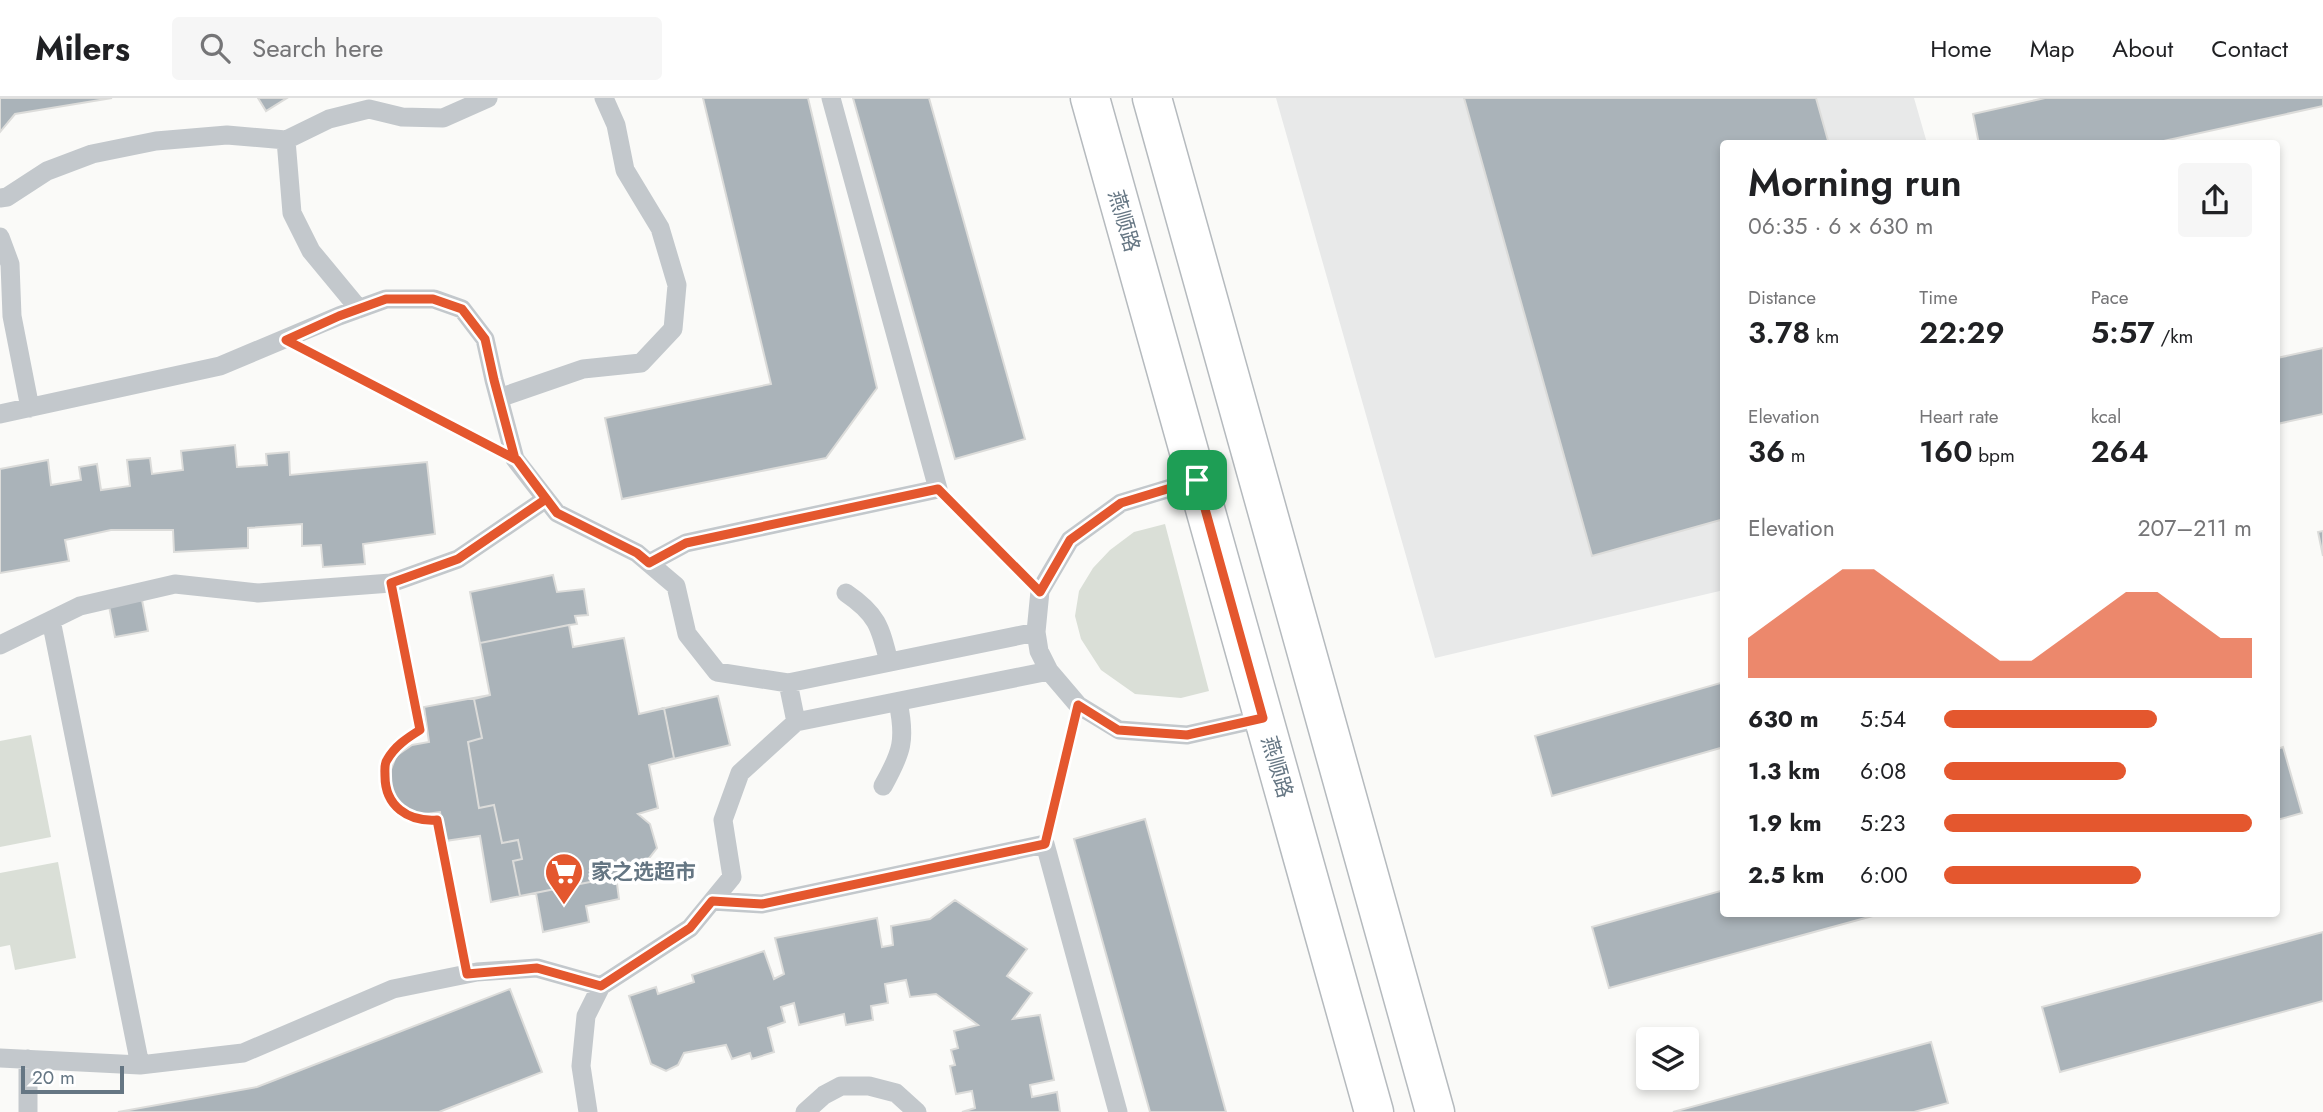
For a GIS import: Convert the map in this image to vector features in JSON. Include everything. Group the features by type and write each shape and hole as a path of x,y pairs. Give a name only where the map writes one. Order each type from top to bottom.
{"main road":[{"name":"燕顺路","path":"1090,98 1374,1112"},
{"path":"1152,98 1435,1112"}],"lane":[{"path":"0,198 7,197 47,171 92,154 131,146 156,141 227,135 286,140 368,103 402,117 443,118 488,98"},
{"path":"499,398 583,369 641,363 673,329 677,285 660,228 625,170 616,125 604,98"},
{"path":"649,563 686,543 938,489 831,98"},
{"path":"286,140 292,213 311,251 359,309"},
{"path":"0,237 10,264 12,316 30,408"},
{"path":"0,414 220,366 386,299 433,299 462,309 485,339 517,460 546,499 557,513 637,553 676,586 687,634 718,672 788,683 1036,632"},
{"path":"1197,480 1121,503 1070,540 1040,592 1036,632 1039,651 1049,671 1078,705 1118,730 1187,735 1263,718"},
{"path":"0,645 80,606 175,584 258,593 391,583 458,559 546,499"},
{"path":"846,593 866,607 882,631 888,662"},
{"path":"51,620 140,1065"},
{"path":"588,1112 581,1066 586,1016 601,986 690,928 732,877 723,820 740,773 796,722 1049,671"},
{"path":"788,683 796,722"},
{"path":"883,786 898,760 903,729 898,702"},
{"path":"712,901 762,904 1045,844 1118,1112"},
{"path":"0,1058 140,1065 243,1054 393,989 467,974 537,968 601,986"},
{"path":"28,1059 28,1112"},
{"path":"805,1112 824,1095 841,1086 869,1086 896,1093 917,1112"}],"path":[{"path":"286,340 517,460"},
{"path":"938,489 1040,592"},
{"path":"391,583 420,730 401,741 385,762 385,790 399,811 425,821 437,820 467,974"},
{"path":"1045,844 1078,705"}],"shaded area":[{"path":"1276,98 1914,98 1926,140 1720,140 1720,591 1435,658"},
{"path":"1165,524 1209,691 1181,698 1135,694 1101,670 1081,639 1075,616 1079,591 1093,568 1110,550 1134,532"},
{"path":"31,735 51,837 0,847 0,741"},
{"path":"58,862 76,958 15,970 10,945 0,947 0,873"}],"building":[{"path":"0,98 112,98 15,114 0,132"},
{"path":"258,98 287,98 266,111"},
{"path":"703,98 808,98 877,388 826,458 622,499 605,418 771,384"},
{"path":"853,98 929,98 1025,439 955,459"},
{"path":"1464,98 1816,98 1828,140 1720,140 1720,520 1592,556"},
{"path":"2045,98 2323,98 2323,106 2168,140 1978,140 1973,114"},
{"path":"2323,348 2323,414 2280,423 2280,357"},
{"path":"235,445 237,467 267,465 266,454 289,452 290,475 427,462 435,534 363,544 365,564 323,567 321,545 302,546 302,524 248,528 248,548 174,552 173,530 111,530 65,540 69,561 0,573 0,469 48,460 51,485 81,480 79,467 97,464 101,490 130,486 127,460 150,458 152,474 183,470 181,451"},
{"path":"2323,531 2323,556 2318,532"},
{"path":"553,575 557,592 584,589 588,615 575,616 577,624 569,625 573,647 624,638 639,714 718,696 730,745 649,765 658,808 638,814 650,824 657,848 646,862 623,867 625,875 616,876 619,899 586,906 589,922 543,932 536,893 491,902 480,836 445,841 440,812 418,815 400,806 390,791 390,772 396,756 412,745 429,742 424,707 490,695 470,592"},
{"path":"142,600 148,631 115,637 109,606"},
{"path":"569,625 573,647 624,638 639,714 664,708 674,758 649,765 658,808 638,814 650,824 657,848 646,862 623,867 625,875 520,896 513,861 522,859 518,840 502,843 494,805 479,808 468,742 482,738 474,699 490,695 480,643"},
{"path":"1720,683 1720,748 1552,796 1535,736"},
{"path":"2283,747 2302,813 2280,819 2280,748"},
{"path":"1145,819 1226,1112 1150,1112 1074,839"},
{"path":"1720,891 1720,917 1869,917 1609,988 1592,927"},
{"path":"955,900 1027,949 1007,976 1032,993 1013,1019 1040,1015 1054,1080 1030,1085 1032,1097 1057,1092 1060,1112 962,1112 975,1108 972,1091 956,1094 950,1066 955,1065 951,1050 958,1048 954,1031 978,1025 936,994 910,997 906,980 885,984 888,1003 871,1006 873,1020 846,1025 844,1014 799,1025 794,1003 781,1007 785,1022 768,1028 774,1052 752,1059 750,1053 732,1059 726,1045 684,1053 678,1065 666,1071 651,1064 629,996 656,987 658,994 694,982 692,975 764,951 774,979 784,974 775,938 877,918 882,947 893,945 891,926 930,919"},
{"path":"2323,932 2323,1001 2060,1072 2042,1007"},
{"path":"510,989 542,1072 439,1112 118,1112 257,1087"},
{"path":"1931,1042 1948,1103 1914,1112 1673,1112"}],"place":[{"name":"家之选超市","path":"564,906"}],"route":[{"path":"1197,480 1121,503 1070,540 1040,592 938,489 686,543 649,563 637,553 557,513 517,460 286,340 339,316 386,299 433,299 462,309 485,339 494,380 515,459 546,499 458,559 391,583 420,730 401,741 385,762 385,790 399,811 425,821 437,820 467,974 537,968 601,986 690,928 712,901 762,904 1045,844 1078,705 1118,730 1187,735 1263,718 1197,480"}]}
